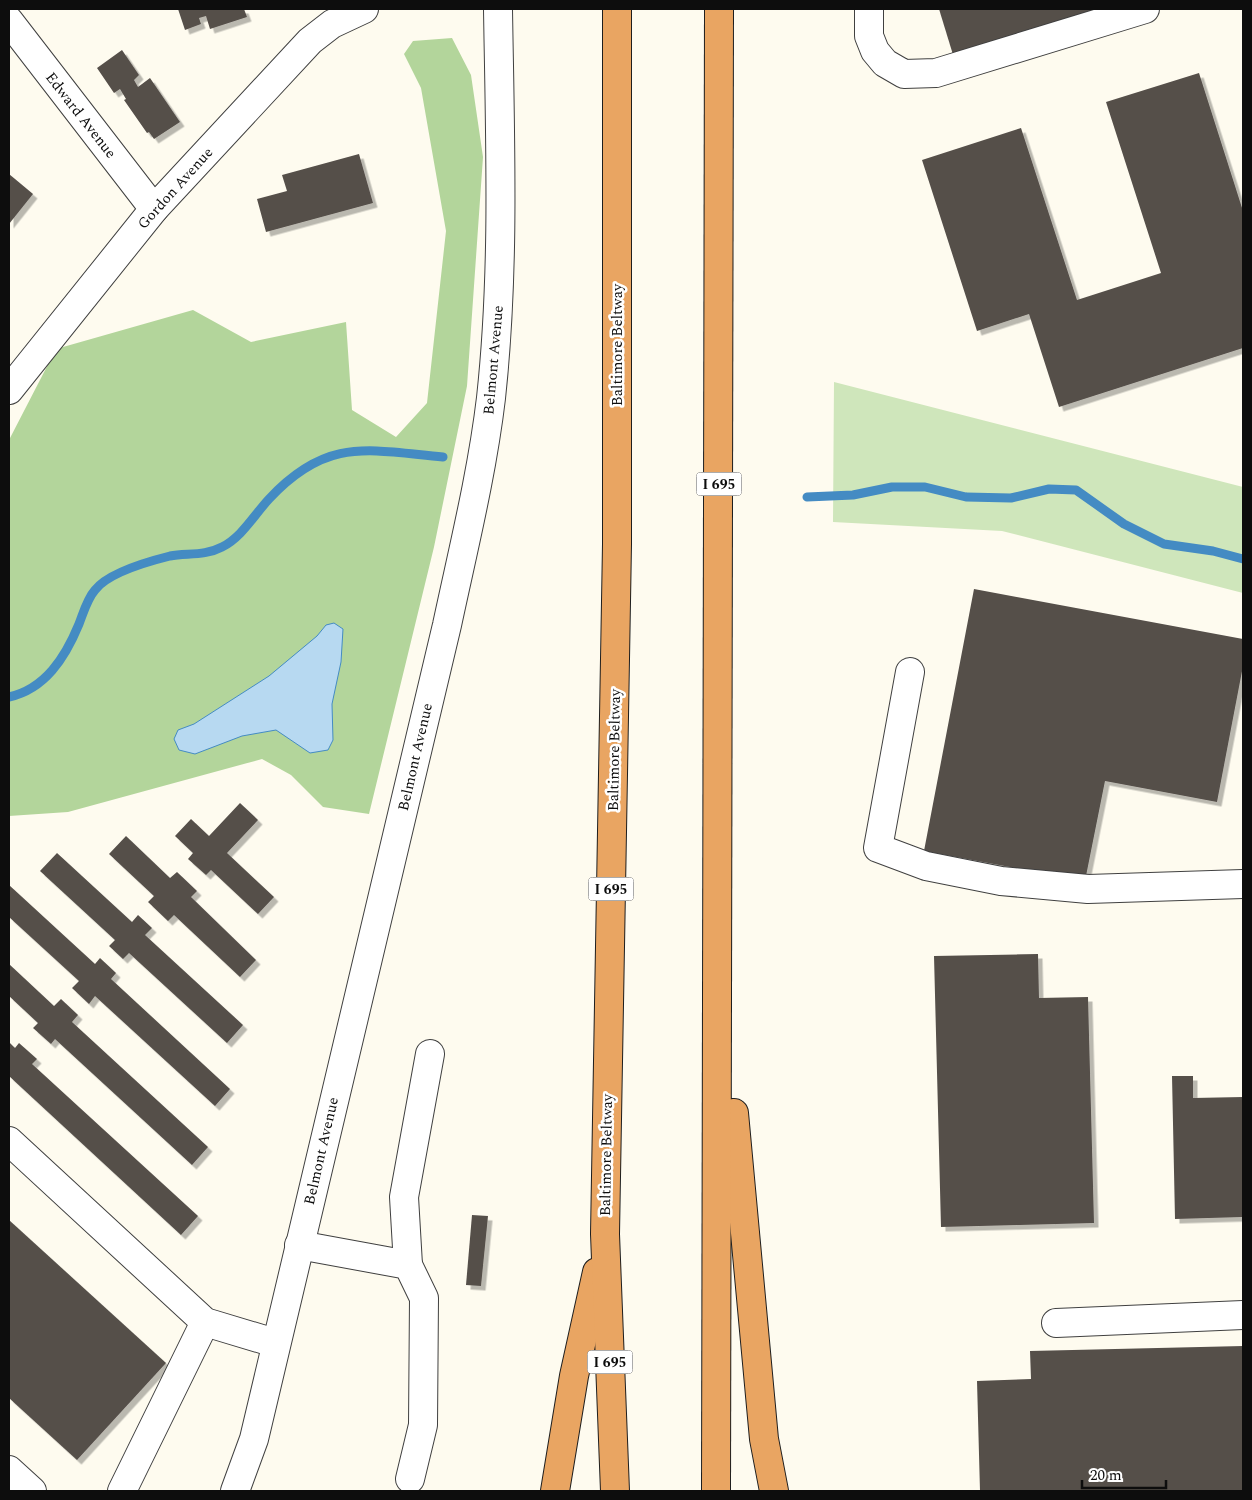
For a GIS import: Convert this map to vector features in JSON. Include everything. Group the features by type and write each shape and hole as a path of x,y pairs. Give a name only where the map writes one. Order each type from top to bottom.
{"highway":[{"name":"Baltimore Beltway","path":"615,1491 605,1234 617,544 617,9"},
{"name":"I 695","path":"716,1491 719,959 718,9"},
{"path":"719,959 764,1438 774,1491"},
{"path":"555,1491 564,1448 574,1376 605,1234"}],"street":[{"name":"Gordon Avenue","path":"9,390 154,209 310,41 332,24 364,9"},
{"name":"Belmont Avenue","path":"234,1491 254,1439 446,625 472,504 490,400 499,280 501,155 498,9"},
{"path":"869,9 869,36 875,51 885,63 904,74 936,73 1145,9"},
{"name":"Edward Avenue","path":"9,21 154,209"},
{"path":"910,672 878,848 926,866 1011,882 1088,889 1243,884"},
{"path":"410,1479 423,1425 424,1298 408,1265 404,1197 430,1054"},
{"path":"9,1141 204,1322 276,1344"},
{"path":"299,1245 408,1265"},
{"path":"1056,1323 1243,1316"},
{"path":"122,1491 204,1322"},
{"path":"9,1470 32,1491"}],"green space":[{"path":"452,38 471,75 483,157 467,386 434,547 369,814 323,807 291,775 262,759 68,812 9,816 9,440 56,349 193,310 251,342 346,322 352,410 396,437 427,403 446,231 421,88 404,54 413,41"},
{"path":"834,382 1243,487 1243,593 1002,531 833,522"}],"water":[{"path":"334,623 343,629 341,662 332,704 333,740 328,750 310,753 276,730 242,736 195,754 179,750 174,739 178,730 194,724 269,676 317,636 326,625"}],"building":[{"path":"178,9 244,9 247,17 210,29 206,16 199,18 201,24 185,30"},
{"path":"939,9 1114,9 954,58"},
{"path":"122,50 139,75 134,80 138,87 150,78 180,122 154,139 149,132 147,133 124,100 126,99 120,89 114,93 97,68"},
{"path":"1199,73 1243,211 1243,348 1059,407 1029,314 977,331 922,160 1021,128 1077,300 1161,273 1106,102"},
{"path":"359,154 373,203 266,232 257,199 287,191 282,175"},
{"path":"9,174 33,194 9,224"},
{"path":"974,589 1243,639 1243,666 1217,802 1105,781 1085,881 924,851"},
{"path":"240,803 258,820 227,853 274,897 258,914 211,870 206,875 188,859 193,853 175,836 191,819 209,836"},
{"path":"126,836 170,878 177,872 197,891 191,897 256,960 240,977 174,915 168,921 148,902 154,896 109,854"},
{"path":"57,853 132,922 138,915 152,928 145,935 243,1025 227,1043 129,953 123,959 109,946 115,940 40,871"},
{"path":"9,885 95,964 100,958 116,973 111,979 230,1089 215,1106 95,996 89,1004 72,988 79,981 9,917"},
{"path":"1038,954 1039,998 1088,997 1094,1223 941,1227 934,956"},
{"path":"9,964 54,1006 61,999 78,1015 72,1022 208,1147 192,1165 55,1039 51,1044 33,1028 38,1023 9,996"},
{"path":"9,1042 15,1048 19,1043 37,1059 32,1064 198,1216 181,1235 9,1076"},
{"path":"1172,1076 1193,1076 1193,1098 1243,1097 1243,1217 1175,1219"},
{"path":"472,1215 488,1216 481,1286 466,1285"},
{"path":"9,1220 166,1363 77,1460 9,1398"},
{"path":"1243,1346 1243,1491 980,1491 977,1381 1031,1379 1030,1351"}],"waterway":[{"path":"9,697 33,687 52,670 67,649 90,598 101,584 130,568 152,561 170,556 209,552 222,547 236,538 269,499 290,479 310,465 349,452 392,452 443,457"},
{"path":"807,497 853,495 892,487 925,487 966,497 1011,498 1049,489 1076,490 1124,524 1164,544 1213,551 1243,559"}]}
